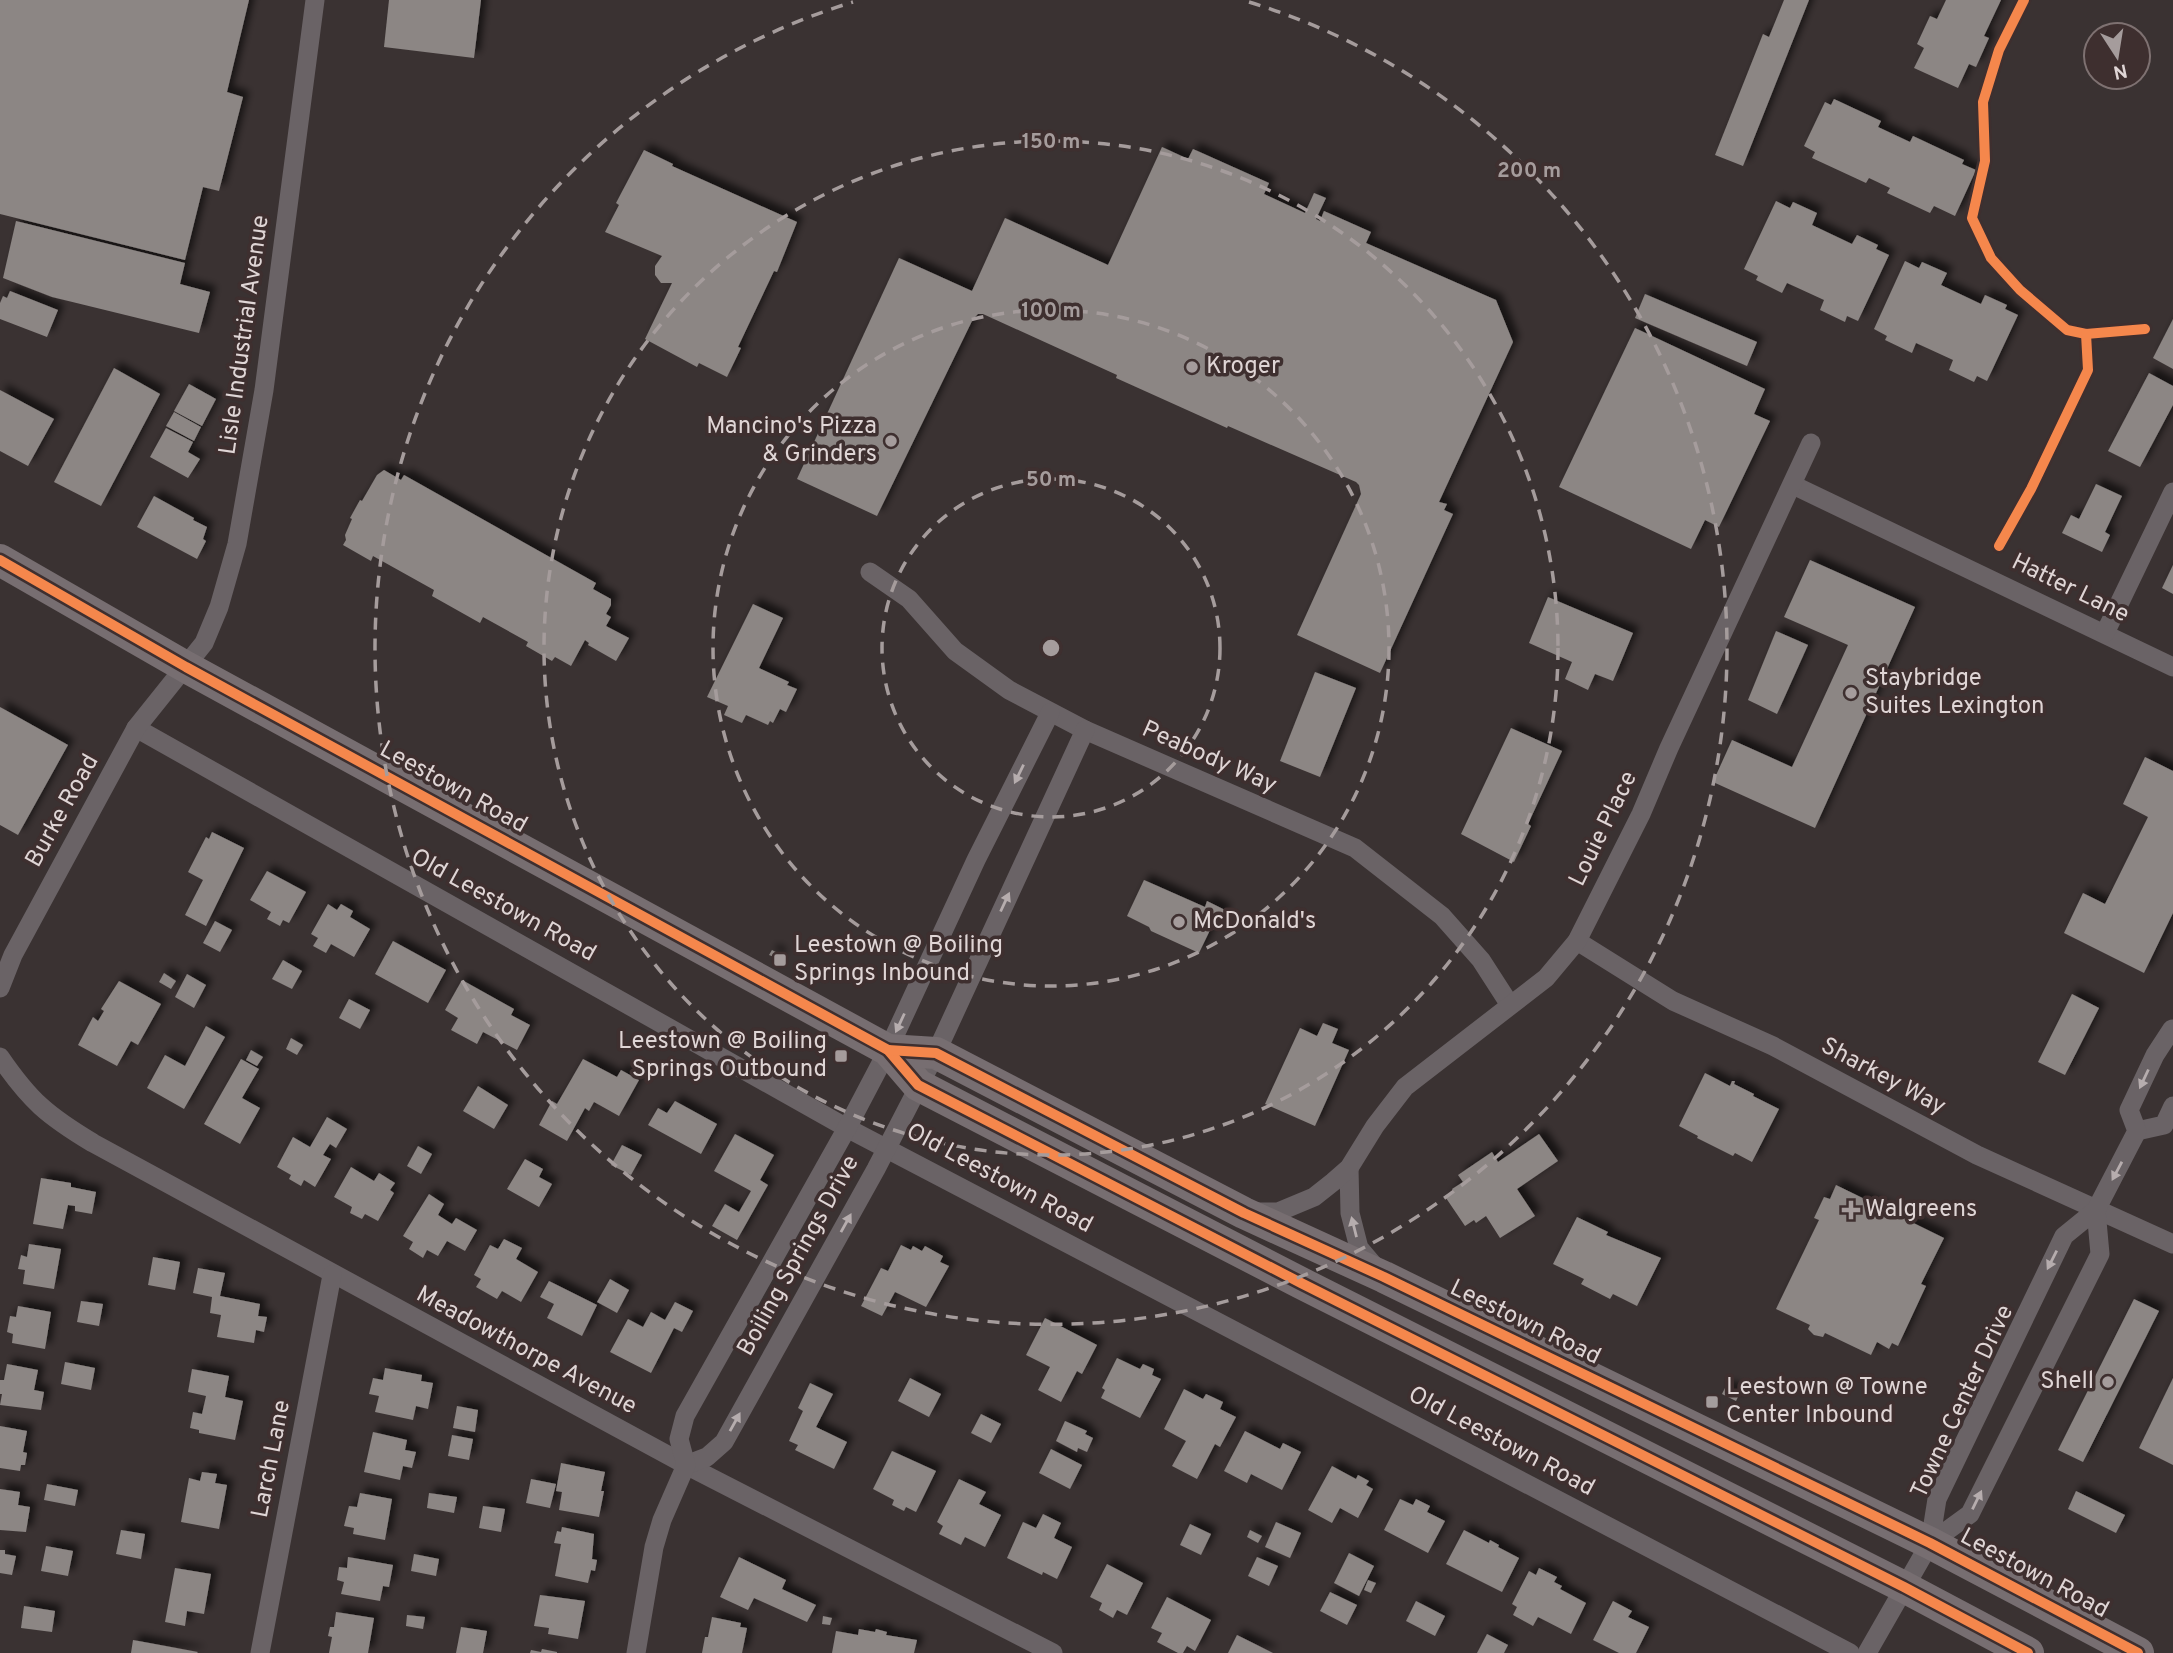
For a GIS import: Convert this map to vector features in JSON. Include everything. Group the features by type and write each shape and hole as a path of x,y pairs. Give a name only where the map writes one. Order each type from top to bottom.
{"main road":[{"name":"Leestown Road","path":"0,560 186,667 888,1050 918,1085 1301,1283 1904,1587 2028,1653"},
{"name":"Leestown Road","path":"888,1050 936,1053 1244,1213 1384,1277 1930,1543 2138,1653"}],"street":[{"name":"Lisle Industrial Avenue","path":"186,667 204,643 210,629 237,544 266,380 315,0"},
{"name":"Louie Place","path":"1244,1213 1278,1212 1314,1197 1349,1168 1375,1126 1405,1087 1546,978 1577,940 1641,814 1811,443"},
{"name":"Hatter Lane","path":"1793,485 2173,667"},
{"path":"2105,633 2173,492"},
{"name":"Peabody Way","path":"870,572 909,599 955,651 1009,690 1085,730 1355,848 1442,916 1480,960 1510,1005"},
{"name":"Burke Road","path":"0,988 6,952 136,728 186,667"},
{"name":"Boiling Springs Drive","path":"1050,713 976,860 888,1050 685,1416 679,1439 686,1465 707,1457 724,1442 886,1148 936,1053 1085,730"},
{"name":"Old Leestown Road","path":"136,728 847,1128 1850,1653"},
{"name":"Sharkey Way","path":"1577,940 1673,1001 1773,1046 1978,1155 2173,1244"},
{"path":"2173,1024 2129,1110 2137,1131 2164,1125 2173,1106"},
{"name":"Meadowthorpe Avenue","path":"0,1057 35,1103 56,1121 93,1143 332,1275 1022,1646 1053,1653"},
{"name":"Towne Center Drive","path":"1867,1653 1930,1543 1937,1499 2064,1236 2096,1210 2137,1131"},
{"path":"1349,1168 1350,1213 1359,1248 1384,1277"},
{"name":"Towne Center Drive","path":"1930,1543 1969,1514 2100,1254 2096,1210"},
{"name":"Larch Lane","path":"260,1653 332,1275"},
{"path":"636,1653 654,1547 662,1520 686,1465"}],"building":[{"path":"0,0 249,0 227,92 243,97 219,191 203,187 185,260 0,214"},
{"path":"389,0 481,0 474,58 384,47"},
{"path":"1784,0 1809,0 1743,166 1715,155 1763,34 1769,37"},
{"path":"1946,0 2001,0 1984,36 1989,38 1976,67 1969,64 1958,88 1914,68 1924,48 1917,44 1930,16 1937,19"},
{"path":"1834,99 1881,121 1878,127 1910,142 1913,136 1964,160 1962,164 1976,170 1955,216 1934,206 1930,213 1887,193 1890,188 1869,178 1866,183 1812,158 1815,152 1804,146 1825,102 1831,105"},
{"path":"1162,147 1188,159 1193,149 1269,183 1264,194 1305,213 1314,193 1326,198 1316,219 1320,221 1324,211 1371,232 1366,243 1496,300 1513,342 1439,502 1447,504 1444,510 1453,514 1380,673 1297,635 1361,494 1356,482 1228,426 1227,428 983,314 978,314 973,319 877,516 797,479 899,258 972,291 1005,218 1108,265"},
{"path":"644,150 673,164 672,166 797,222 777,272 774,271 738,347 741,348 727,377 699,363 697,367 645,339 672,283 661,283 655,275 655,266 662,256 605,232 619,205 616,203"},
{"path":"1776,201 1790,208 1793,202 1817,213 1812,225 1852,244 1857,235 1878,245 1876,249 1889,255 1858,321 1847,316 1845,322 1820,310 1824,300 1787,283 1782,293 1756,280 1758,276 1744,269"},
{"path":"16,221 185,263 180,284 210,292 199,333 52,297 3,278"},
{"path":"1905,261 1919,268 1922,262 1947,273 1941,285 1981,304 1985,295 2007,305 2005,309 2018,315 1987,381 1977,376 1974,382 1949,370 1953,360 1916,343 1912,353 1885,340 1887,336 1874,329"},
{"path":"10,291 58,310 47,337 0,319 0,303 3,296 7,298"},
{"path":"1645,294 1757,342 1747,366 1635,318"},
{"path":"2173,319 2173,369 2153,358"},
{"path":"1635,328 1765,389 1754,414 1770,421 1719,527 1705,520 1691,549 1559,487"},
{"path":"114,368 160,394 101,506 54,482"},
{"path":"2149,373 2173,386 2173,405 2140,467 2108,451"},
{"path":"189,384 216,399 202,426 174,411"},
{"path":"0,390 54,419 28,466 0,451"},
{"path":"174,412 201,427 194,441 166,426"},
{"path":"166,428 193,442 188,452 200,459 188,478 150,457"},
{"path":"384,470 401,480 404,475 596,583 593,589 611,599 606,614 611,617 606,626 629,638 616,661 588,645 585,640 571,666 555,657 552,661 526,646 528,642 483,617 480,623 432,596 434,590 373,556 371,561 343,545 352,519 350,518 377,475"},
{"path":"2096,484 2122,496 2105,532 2110,535 2102,552 2062,533 2071,515 2079,519"},
{"path":"154,496 207,527 203,539 206,541 197,559 137,527"},
{"name":"Staybridge Suites Lexington","path":"1810,560 1915,607 1815,828 1713,782 1732,740 1792,767 1848,645 1784,617"},
{"path":"2173,565 2173,594 2162,588"},
{"path":"1548,597 1633,633 1613,681 1595,674 1588,690 1565,679 1572,662 1529,643"},
{"path":"753,604 783,618 759,668 789,682 787,685 797,689 786,712 780,709 773,723 770,721 768,725 746,715 742,723 724,715 728,706 707,697"},
{"path":"1776,631 1808,645 1777,714 1748,700"},
{"path":"1315,672 1356,688 1320,777 1280,761"},
{"path":"0,707 68,745 18,835 0,825"},
{"path":"1511,728 1562,751 1528,824 1531,826 1514,862 1461,834"},
{"path":"2145,757 2173,771 2173,913 2144,973 2064,933 2083,893 2105,904 2148,817 2123,804"},
{"path":"212,832 244,848 206,926 185,915 203,880 188,872 206,837 209,839"},
{"path":"267,871 306,892 289,923 283,920 280,926 267,919 271,912 250,900"},
{"name":"McDonald's","path":"1144,880 1205,907 1207,901 1225,910 1215,930 1211,928 1199,953 1151,931 1149,927 1127,916"},
{"path":"328,904 337,910 341,904 353,911 350,917 370,929 354,957 331,944 326,953 313,946 318,938 311,934"},
{"path":"215,921 232,930 220,952 203,943"},
{"path":"393,941 446,970 428,1003 375,974"},
{"path":"772,950 781,955 779,959 769,955"},
{"path":"283,960 302,971 292,989 272,979"},
{"path":"164,973 176,981 171,989 159,982"},
{"path":"187,974 206,985 194,1008 175,997"},
{"path":"462,980 514,1009 511,1015 530,1025 517,1050 483,1032 477,1044 451,1030 458,1018 445,1010"},
{"path":"119,981 161,1004 138,1045 131,1041 117,1066 78,1045 93,1017 98,1021 104,1011 101,1009"},
{"path":"2072,994 2099,1008 2065,1075 2038,1062"},
{"path":"349,999 370,1010 360,1029 339,1018"},
{"path":"1323,1023 1338,1029 1332,1043 1349,1050 1315,1126 1265,1104 1300,1028 1317,1036"},
{"path":"206,1026 225,1037 184,1109 147,1088 165,1055 185,1066"},
{"path":"291,1038 303,1045 297,1055 286,1049"},
{"path":"251,1050 263,1057 257,1066 246,1060"},
{"path":"241,1059 259,1069 242,1098 260,1108 240,1144 204,1124"},
{"path":"583,1059 617,1077 621,1070 639,1080 619,1116 594,1102 589,1111 585,1108 567,1141 539,1125 552,1101 557,1104"},
{"path":"1705,1073 1730,1086 1732,1081 1735,1081 1734,1084 1779,1109 1752,1162 1735,1153 1733,1156 1679,1126"},
{"path":"478,1086 508,1105 494,1129 463,1111"},
{"path":"675,1101 717,1124 701,1154 648,1125 658,1108 667,1113"},
{"path":"327,1117 347,1129 336,1148 330,1144 323,1155 331,1159 315,1187 304,1180 301,1186 289,1179 291,1175 277,1167 293,1137 310,1147"},
{"path":"735,1134 774,1155 760,1180 768,1185 737,1240 712,1226 725,1204 739,1212 751,1191 714,1171"},
{"path":"1539,1134 1558,1161 1517,1189 1535,1216 1500,1238 1486,1216 1465,1226 1446,1198 1454,1192 1452,1189 1463,1182 1458,1175 1492,1152 1498,1162"},
{"path":"622,1145 642,1155 631,1175 611,1165"},
{"path":"418,1146 432,1154 421,1174 407,1166"},
{"path":"525,1159 543,1169 539,1177 552,1184 539,1207 507,1189"},
{"path":"351,1167 374,1181 379,1173 395,1183 390,1190 394,1193 378,1221 365,1214 362,1219 350,1213 352,1207 334,1197"},
{"path":"41,1178 71,1183 71,1187 96,1192 92,1214 75,1211 75,1206 68,1205 63,1229 33,1224"},
{"name":"Walgreens","path":"1836,1185 1944,1238 1921,1284 1926,1286 1898,1346 1892,1343 1889,1349 1877,1342 1871,1355 1825,1333 1823,1337 1814,1335 1808,1329 1810,1325 1776,1309 1819,1220 1814,1218 1824,1197 1830,1199"},
{"path":"429,1194 444,1204 438,1215 452,1224 456,1218 477,1230 465,1251 447,1241 438,1256 427,1250 423,1258 409,1249 413,1242 403,1236"},
{"path":"1577,1217 1608,1232 1606,1235 1661,1258 1637,1306 1613,1294 1610,1299 1581,1284 1584,1279 1553,1264"},
{"path":"504,1239 522,1248 516,1259 538,1272 521,1302 502,1291 497,1299 476,1287 481,1279 474,1275 490,1245 498,1249"},
{"path":"29,1244 61,1249 54,1289 23,1284 25,1270 18,1269 21,1255 27,1257"},
{"path":"901,1245 911,1250 913,1246 922,1251 925,1246 943,1256 940,1262 949,1266 926,1307 895,1292 882,1316 861,1306 881,1268 888,1271"},
{"path":"153,1257 180,1262 175,1290 148,1285"},
{"path":"198,1268 225,1273 220,1296 260,1304 258,1316 267,1317 264,1332 256,1330 254,1343 217,1337 221,1315 210,1313 212,1297 193,1293"},
{"path":"610,1279 629,1290 617,1313 597,1302"},
{"path":"549,1281 597,1305 582,1336 547,1318 554,1304 540,1297"},
{"name":"Shell","path":"2134,1299 2159,1311 2083,1462 2058,1450"},
{"path":"81,1301 103,1304 99,1326 77,1322"},
{"path":"675,1302 693,1311 682,1332 674,1328 651,1373 610,1352 628,1319 643,1327 651,1312 665,1320"},
{"path":"18,1306 51,1312 45,1349 12,1343 13,1334 7,1332 10,1316 16,1317"},
{"path":"1045,1318 1097,1345 1082,1374 1077,1371 1061,1402 1038,1390 1050,1367 1026,1355"},
{"path":"1117,1358 1140,1369 1143,1364 1154,1369 1152,1375 1161,1379 1140,1418 1101,1398 1105,1390 1102,1388"},
{"path":"65,1362 95,1368 91,1390 61,1384"},
{"path":"7,1364 38,1370 34,1390 44,1392 41,1410 0,1405 0,1380 4,1380"},
{"path":"385,1368 422,1375 421,1381 433,1383 428,1409 416,1406 413,1420 375,1412 379,1396 369,1394 373,1378 383,1380"},
{"path":"192,1369 229,1376 225,1397 243,1401 235,1440 199,1433 199,1430 190,1428 193,1412 202,1414 206,1396 188,1392"},
{"path":"910,1378 941,1394 929,1417 898,1401"},
{"path":"2173,1378 2173,1465 2139,1448"},
{"path":"810,1383 833,1394 816,1427 847,1442 834,1469 795,1450 798,1445 789,1441 803,1411 798,1408"},
{"path":"1726,1386 1740,1393 1736,1401 1722,1394"},
{"path":"1184,1389 1203,1399 1206,1394 1223,1402 1220,1409 1236,1417 1220,1447 1215,1444 1197,1479 1172,1466 1186,1441 1164,1429"},
{"path":"457,1406 478,1410 475,1432 453,1428"},
{"path":"981,1414 1001,1424 991,1443 971,1433"},
{"path":"1065,1421 1087,1431 1085,1434 1093,1438 1087,1452 1078,1448 1077,1452 1056,1441"},
{"path":"0,1426 27,1431 23,1452 27,1453 25,1465 21,1465 20,1471 0,1468"},
{"path":"1245,1431 1280,1449 1283,1443 1301,1452 1282,1490 1251,1474 1247,1483 1224,1471"},
{"path":"373,1432 407,1440 405,1450 416,1452 412,1468 403,1466 400,1480 364,1472"},
{"path":"452,1435 473,1439 469,1460 448,1456"},
{"path":"1051,1449 1082,1465 1070,1489 1039,1473"},
{"path":"892,1451 936,1471 916,1512 906,1507 904,1511 892,1505 894,1500 873,1489"},
{"path":"561,1463 605,1472 599,1517 559,1510 562,1492 556,1491"},
{"path":"1332,1466 1356,1479 1358,1475 1369,1481 1366,1485 1373,1489 1358,1518 1340,1508 1332,1523 1308,1510"},
{"path":"202,1472 217,1474 215,1483 227,1485 219,1529 181,1522 189,1478 200,1481"},
{"path":"531,1479 556,1484 550,1508 526,1503"},
{"path":"959,1479 986,1492 979,1504 1001,1515 985,1547 965,1537 961,1545 939,1534 943,1526 937,1522"},
{"path":"47,1484 78,1490 75,1506 44,1500"},
{"path":"0,1489 20,1492 18,1505 30,1507 26,1532 0,1530"},
{"path":"2076,1491 2125,1515 2116,1533 2068,1509"},
{"path":"360,1493 392,1499 385,1540 353,1534 354,1528 344,1526 349,1506 357,1507"},
{"path":"429,1493 457,1497 454,1513 427,1508"},
{"path":"1400,1499 1413,1505 1416,1499 1430,1506 1427,1512 1445,1521 1428,1553 1384,1530"},
{"path":"483,1506 505,1509 501,1532 479,1528"},
{"path":"1043,1514 1061,1523 1054,1538 1072,1547 1057,1579 1043,1572 1042,1575 1007,1558 1023,1522 1036,1528"},
{"path":"1276,1522 1301,1533 1290,1558 1265,1547"},
{"path":"1190,1524 1211,1534 1201,1555 1180,1545"},
{"path":"562,1527 594,1534 592,1559 597,1560 595,1571 591,1570 588,1583 555,1576 561,1544 554,1543 557,1531 561,1532"},
{"path":"121,1530 145,1534 141,1559 116,1554"},
{"path":"1250,1530 1262,1536 1258,1543 1247,1537"},
{"path":"1464,1530 1489,1543 1490,1540 1519,1558 1502,1592 1446,1564"},
{"path":"46,1546 73,1551 68,1576 41,1571"},
{"path":"0,1550 16,1556 12,1575 0,1573"},
{"path":"1349,1553 1374,1566 1359,1596 1334,1583"},
{"path":"414,1554 439,1559 436,1576 411,1571"},
{"path":"348,1557 393,1565 389,1587 383,1586 380,1601 341,1594 344,1582 337,1580 339,1567 347,1568"},
{"path":"739,1557 786,1580 782,1589 816,1605 807,1622 754,1598 748,1610 720,1597"},
{"path":"1257,1557 1278,1566 1269,1586 1248,1576"},
{"path":"1107,1564 1143,1583 1127,1615 1117,1610 1113,1618 1099,1610 1102,1603 1090,1597"},
{"path":"175,1568 211,1574 204,1614 187,1611 185,1626 165,1622"},
{"path":"1539,1568 1557,1577 1554,1582 1562,1586 1560,1589 1586,1603 1571,1634 1538,1617 1533,1626 1513,1615 1517,1607 1512,1604 1529,1571 1536,1575"},
{"path":"1368,1580 1376,1583 1371,1593 1364,1590"},
{"path":"1330,1592 1357,1605 1347,1625 1320,1611"},
{"path":"540,1595 585,1601 578,1639 548,1634 549,1628 534,1626"},
{"path":"1167,1597 1211,1620 1195,1651 1187,1646 1183,1653 1178,1653 1157,1642 1162,1633 1151,1628"},
{"path":"1416,1601 1445,1616 1435,1636 1406,1621"},
{"path":"1613,1601 1632,1611 1628,1617 1649,1627 1636,1653 1619,1653 1593,1640"},
{"path":"24,1606 55,1611 52,1632 21,1628"},
{"path":"336,1612 374,1618 368,1653 329,1653 332,1637 328,1636 330,1627 334,1627"},
{"path":"407,1615 425,1617 423,1629 406,1626"},
{"path":"823,1616 832,1618 830,1625 822,1624"},
{"path":"712,1617 741,1623 740,1627 747,1628 742,1653 702,1653"},
{"path":"461,1627 487,1631 483,1653 456,1653"},
{"path":"859,1629 875,1632 876,1629 887,1632 886,1635 917,1640 914,1653 832,1653 836,1631 858,1635"},
{"path":"1487,1634 1508,1645 1504,1653 1477,1653"},
{"path":"1237,1635 1273,1653 1228,1653"},
{"path":"133,1640 198,1652 131,1653"},
{"path":"542,1649 557,1653 530,1653 531,1650 541,1652"}],"cycle path":[{"path":"2024,0 1999,50 1983,102 1985,161 1972,218 1991,258 2020,290 2067,330 2086,334 2145,329"},
{"path":"1999,546 2031,489 2088,370 2086,334"},
{"path":"0,560 186,667 888,1050 918,1085 1301,1283 1904,1587 2028,1653"},
{"path":"888,1050 936,1053 1244,1213 1384,1277 1930,1543 2138,1653"}],"place":[{"name":"Kroger","path":"1192,367"},
{"name":"Mancino's Pizza & Grinders","path":"891,441"},
{"name":"Staybridge Suites Lexington","path":"1851,693"},
{"name":"McDonald's","path":"1179,922"},
{"name":"Leestown @ Boiling Springs Inbound","path":"780,960"},
{"name":"Leestown @ Boiling Springs Outbound","path":"841,1056"},
{"name":"Walgreens","path":"1851,1210"},
{"name":"Shell","path":"2108,1382"},
{"name":"Leestown @ Towne Center Inbound","path":"1712,1402"}]}
